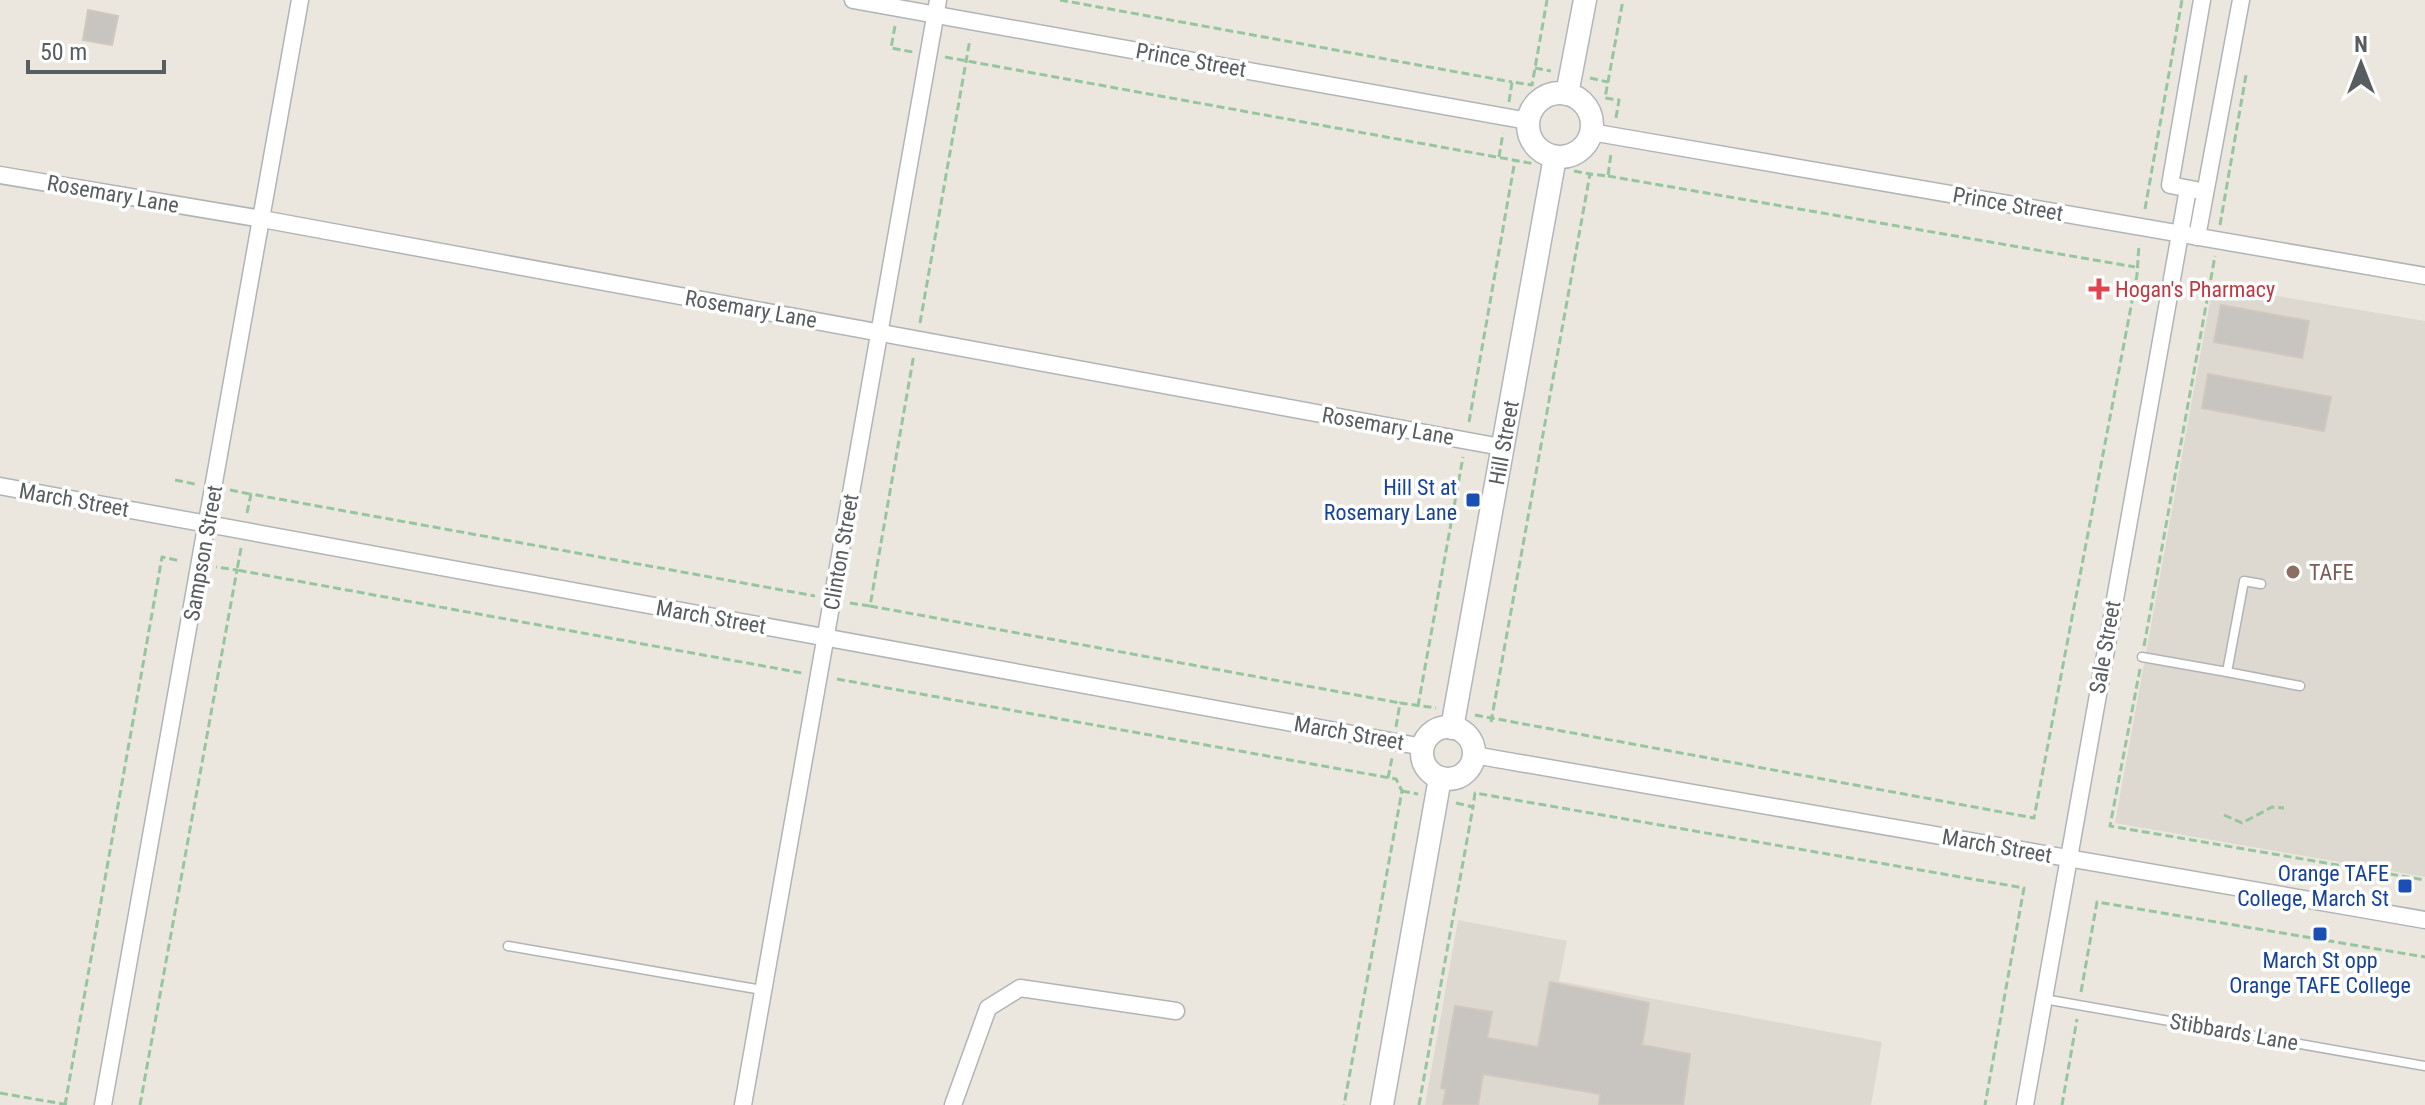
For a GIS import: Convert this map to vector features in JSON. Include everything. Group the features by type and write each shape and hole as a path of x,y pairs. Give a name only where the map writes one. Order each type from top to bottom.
{"main road":[{"path":"1567,94 1585,0"},
{"path":"1567,94 1587,108 1602,134 1578,152 1554,162 1534,144 1528,121 1541,98 1567,94"},
{"name":"Hill Street","path":"1454,719 1554,162"},
{"path":"1382,1105 1439,788 1449,779 1466,772 1474,755 1468,737 1454,719 1434,732 1423,747 1425,766 1439,788"}],"street":[{"name":"Sampson Street","path":"103,1105 209,525 300,0"},
{"name":"Prince Street","path":"853,0 937,7 1528,121"},
{"path":"2202,0 2170,185 2206,192"},
{"name":"Sale Street","path":"2188,235 2206,192 2241,0"},
{"name":"Clinton Street","path":"743,1105 937,7"},
{"name":"Prince Street","path":"1602,134 2425,276"},
{"name":"Rosemary Lane","path":"0,175 262,219 1501,447"},
{"name":"Sale Street","path":"2025,1105 2067,858 2188,235 2188,189"},
{"name":"March Street","path":"0,486 1423,747"},
{"name":"March Street","path":"1474,755 2425,920"},
{"path":"953,1105 988,1008 1020,988 1176,1011"}],"lane":[{"path":"2227,672 2244,581 2261,584"},
{"path":"2142,657 2300,686"},
{"path":"508,946 763,991"},
{"name":"Stibbards Lane","path":"2043,999 2425,1066"}],"path":[{"path":"1060,0 1512,82"},
{"path":"1532,85 1547,0"},
{"path":"1608,176 1602,134 1619,100 1605,98 1623,0"},
{"path":"796,593 1400,703 1454,719 1491,720 2034,818 2137,275 2135,267 2182,0"},
{"path":"891,48 1554,162 1590,174 2135,267"},
{"path":"870,606 966,61"},
{"path":"2246,74 2110,826 2425,880"},
{"path":"1491,720 1590,174"},
{"path":"0,1093 67,1105 162,557"},
{"path":"140,1105 237,570"},
{"path":"782,669 1396,779 1402,791 1344,1105"},
{"path":"1388,778 1400,703"},
{"path":"1402,791 1439,788 1473,807"},
{"path":"1419,1105 1475,793 2024,888 1985,1105"},
{"path":"2224,815 2242,823 2272,807 2284,808"},
{"path":"2097,902 2425,957"}],"shaded area":[{"name":"TAFE","path":"2213,285 2425,321 2425,877 2115,823"},
{"path":"1458,920 1567,941 1559,981 1882,1042 1871,1105 1425,1105"}],"building":[{"path":"88,10 118,16 112,45 83,40"},
{"path":"2221,305 2309,321 2302,358 2214,342"},
{"path":"2208,374 2331,397 2324,431 2202,408"},
{"path":"1550,982 1649,1003 1642,1045 1690,1054 1683,1105 1599,1105 1600,1094 1483,1074 1478,1105 1443,1105 1446,1089 1441,1088 1455,1006 1492,1012 1487,1038 1538,1047"}],"place":[{"name":"Hogan's Pharmacy","path":"2099,289"},
{"name":"Hill St at Rosemary Lane","path":"1473,500"},
{"name":"TAFE","path":"2293,572"},
{"name":"Orange TAFE College, March St","path":"2405,886"},
{"name":"March St opp Orange TAFE College","path":"2320,934"}]}
